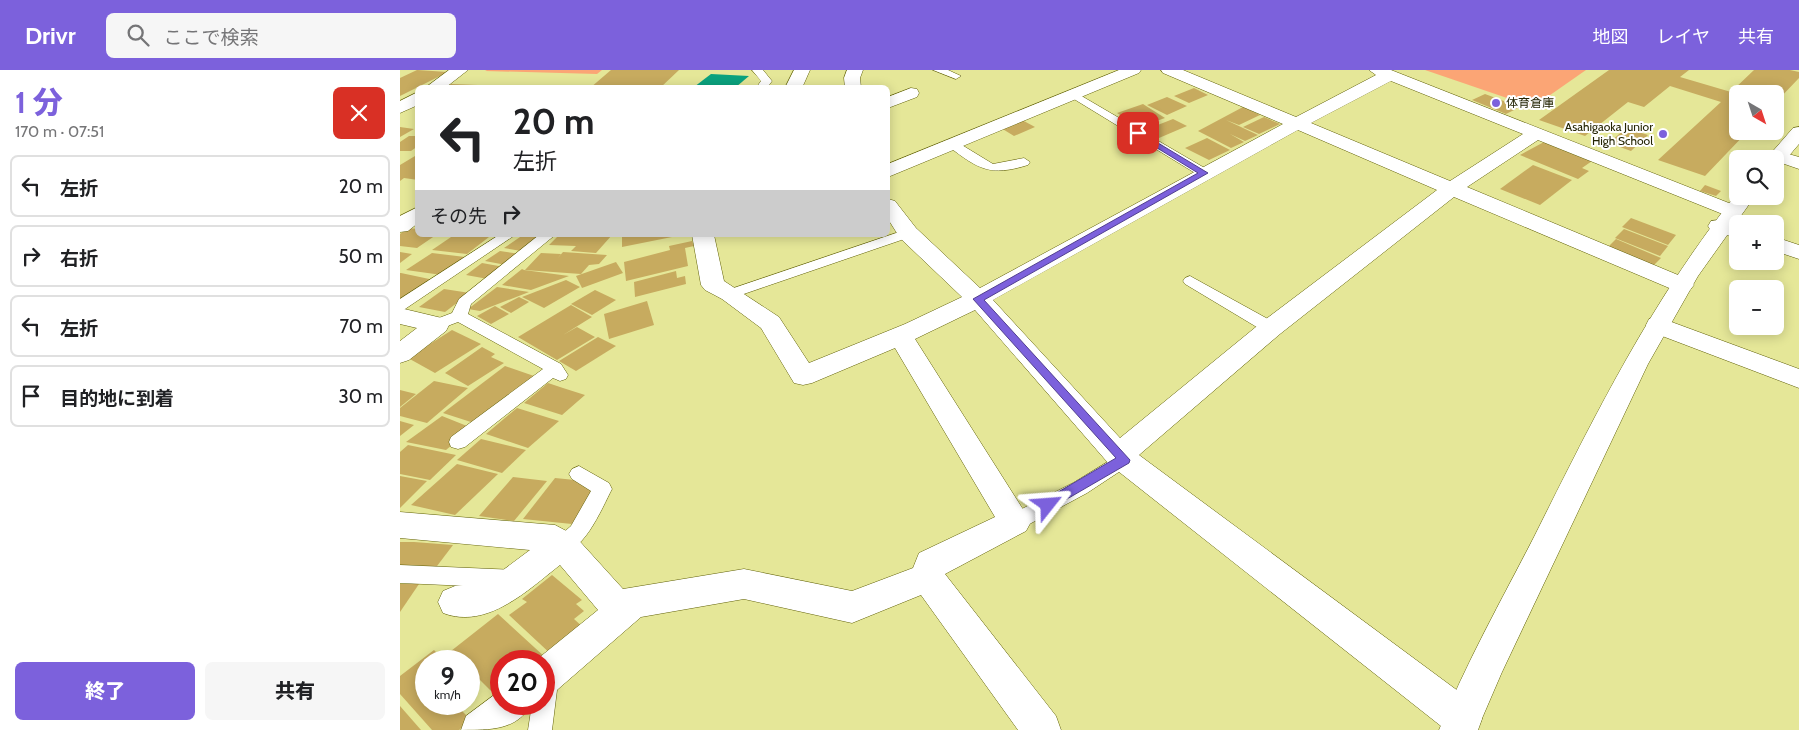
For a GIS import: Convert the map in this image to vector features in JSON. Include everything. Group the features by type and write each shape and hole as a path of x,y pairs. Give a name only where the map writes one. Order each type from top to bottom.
{"street":[{"path":"438,85 460,70"},
{"path":"794,85 802,70"},
{"path":"853,85 852,78 855,70"},
{"path":"890,170 1133,70"},
{"path":"1169,70 1682,285"},
{"path":"703,237 713,285 730,294 770,322 803,376 900,336 978,299 1384,73 1537,133 1731,215"},
{"path":"890,102 911,93"},
{"path":"400,108 415,99"},
{"path":"400,117 415,118"},
{"path":"1784,150 1799,132"},
{"path":"1122,458 1272,328 1451,189 1537,133"},
{"path":"1784,160 1799,163"},
{"path":"890,209 908,233 978,299 1122,458 1460,725 1598,436 1658,325 1682,285 1729,221"},
{"path":"400,226 415,215"},
{"path":"1784,247 1799,252"},
{"path":"400,316 448,321"},
{"path":"400,354 448,321"},
{"path":"1658,325 1799,379"},
{"path":"900,336 1014,522 931,563 928,577 1042,730"},
{"path":"400,525 555,539 563,544 616,606 744,584 852,608 928,577"},
{"path":"454,602 494,596 563,544"},
{"path":"555,680 634,602"},
{"path":"480,730 498,715"}],"lane":[{"path":"757,70 767,81 763,85"},
{"path":"938,70 956,76"},
{"path":"1073,94 1204,173"},
{"path":"952,143 986,168 1004,169 1024,162"},
{"path":"730,294 908,233"},
{"path":"400,306 505,237"},
{"path":"458,442 557,371 448,321 464,302 545,237"},
{"path":"1190,281 1272,328"},
{"path":"1014,522 1080,488 1122,458"},
{"path":"563,544 578,532 602,489 579,474"},
{"path":"400,574 517,579"},
{"path":"540,730 542,715"}],"shaded area":[{"path":"602,70 597,74 485,71"},
{"path":"1425,70 1586,70 1533,107"},
{"path":"711,74 749,76 738,85 697,85"}],"building":[{"path":"417,70 448,72 422,85 415,85 415,88 400,96 400,78"},
{"path":"611,70 679,70 663,85 594,85"},
{"path":"1609,70 1689,70 1680,77 1729,91 1729,140 1739,140 1705,176 1658,160 1721,102 1670,86 1644,107 1628,102 1585,136 1539,120"},
{"path":"1754,70 1790,70 1799,72 1799,78 1784,94 1784,85 1738,85"},
{"path":"1194,88 1208,95 1189,103 1174,96"},
{"name":"体育倉庫","path":"1485,94 1520,107 1506,114 1472,100"},
{"path":"1167,97 1187,106 1167,115 1147,105"},
{"path":"1143,104 1165,118 1139,127 1117,113"},
{"path":"1243,107 1260,115 1239,125 1226,120 1258,135 1245,141 1230,134 1244,142 1231,148 1198,131"},
{"path":"1264,117 1280,124 1259,134 1243,127"},
{"path":"1173,119 1187,126 1159,138 1145,130"},
{"path":"1022,120 1035,127 1014,136 1001,128"},
{"path":"400,127 414,129 400,137"},
{"path":"1626,128 1648,135 1631,151 1609,143"},
{"path":"409,136 415,136 415,148 411,151 400,151 400,142"},
{"path":"1207,138 1230,150 1209,160 1185,148"},
{"path":"1544,142 1592,161 1582,168 1589,171 1578,179 1520,155"},
{"path":"415,156 415,180 404,178 400,181 400,165"},
{"path":"1533,165 1572,180 1540,205 1500,189"},
{"path":"1705,185 1721,191 1716,196 1700,191"},
{"path":"1631,218 1676,235 1668,245 1622,227"},
{"path":"408,228 415,229 415,237 433,237 417,248 400,246 400,234"},
{"path":"1624,229 1668,246 1660,256 1615,238"},
{"path":"451,237 489,237 467,254 432,250"},
{"path":"520,237 540,237 521,251 504,248"},
{"path":"557,237 610,237 596,253 571,251 576,246 549,245"},
{"path":"622,237 672,237 622,247"},
{"path":"1616,239 1661,258 1652,267 1607,248"},
{"path":"692,241 694,246 685,248 688,266 626,281 624,262 670,250 669,246"},
{"path":"500,251 520,254 506,265 485,261"},
{"path":"400,252 412,254 400,263"},
{"path":"563,252 607,255 599,264 589,265 581,274 525,270 541,253 561,254 557,259"},
{"path":"432,253 465,257 442,275 406,270"},
{"path":"616,262 623,273 582,288 576,276"},
{"path":"482,263 504,267 488,279 466,275"},
{"path":"522,269 569,276 531,290 502,285"},
{"path":"676,271 677,278 685,276 686,284 635,297 634,282"},
{"path":"401,273 434,280 400,303"},
{"path":"566,280 580,287 544,308 522,297"},
{"path":"497,287 529,292 480,311 468,309"},
{"path":"444,289 470,293 445,312 419,307"},
{"path":"595,290 616,300 592,315 571,304"},
{"path":"519,297 529,302 511,313 500,307"},
{"path":"647,301 654,325 609,339 604,314"},
{"path":"571,305 592,317 563,335 577,327 595,337 557,360 518,337"},
{"path":"495,306 509,314 491,324 477,316"},
{"path":"452,330 481,344 435,373 408,358"},
{"path":"598,337 616,346 576,371 559,361"},
{"path":"482,347 495,354 491,357 504,363 468,386 445,373"},
{"path":"505,366 534,376 474,423 443,413"},
{"path":"434,381 468,388 427,423 400,416 400,408"},
{"path":"548,383 585,395 562,415 524,403"},
{"path":"400,390 416,394 400,407"},
{"path":"517,408 559,421 528,448 486,434"},
{"path":"442,416 472,428 446,450 406,442"},
{"path":"400,421 414,425 400,436"},
{"path":"481,439 526,450 502,473 457,460"},
{"path":"408,445 456,455 430,480 400,474 400,452"},
{"path":"457,464 498,474 455,515 411,505"},
{"path":"400,476 427,481 400,508"},
{"path":"513,477 547,481 514,521 479,516"},
{"path":"555,478 585,481 598,487 572,524 523,519"},
{"path":"400,542 453,545 434,570 400,568"},
{"path":"552,575 582,600 576,604 584,611 574,619 586,630 555,656 555,650 546,650 509,615 527,602 522,599"},
{"path":"400,584 419,584 400,612"},
{"path":"498,614 537,650 490,650 490,690 480,680 480,650 452,650"},
{"path":"415,665 415,711 400,694 400,676"},
{"path":"400,706 421,730 400,730"},
{"path":"419,715 466,715 471,720 459,730 432,730"}],"place":[{"name":"体育倉庫","path":"1496,103"},
{"name":"Asahigaoka Junior High School","path":"1663,134"}],"route":[{"path":"1048,505 1080,488 1124,460 978,299 1204,173 1138,133"}]}
